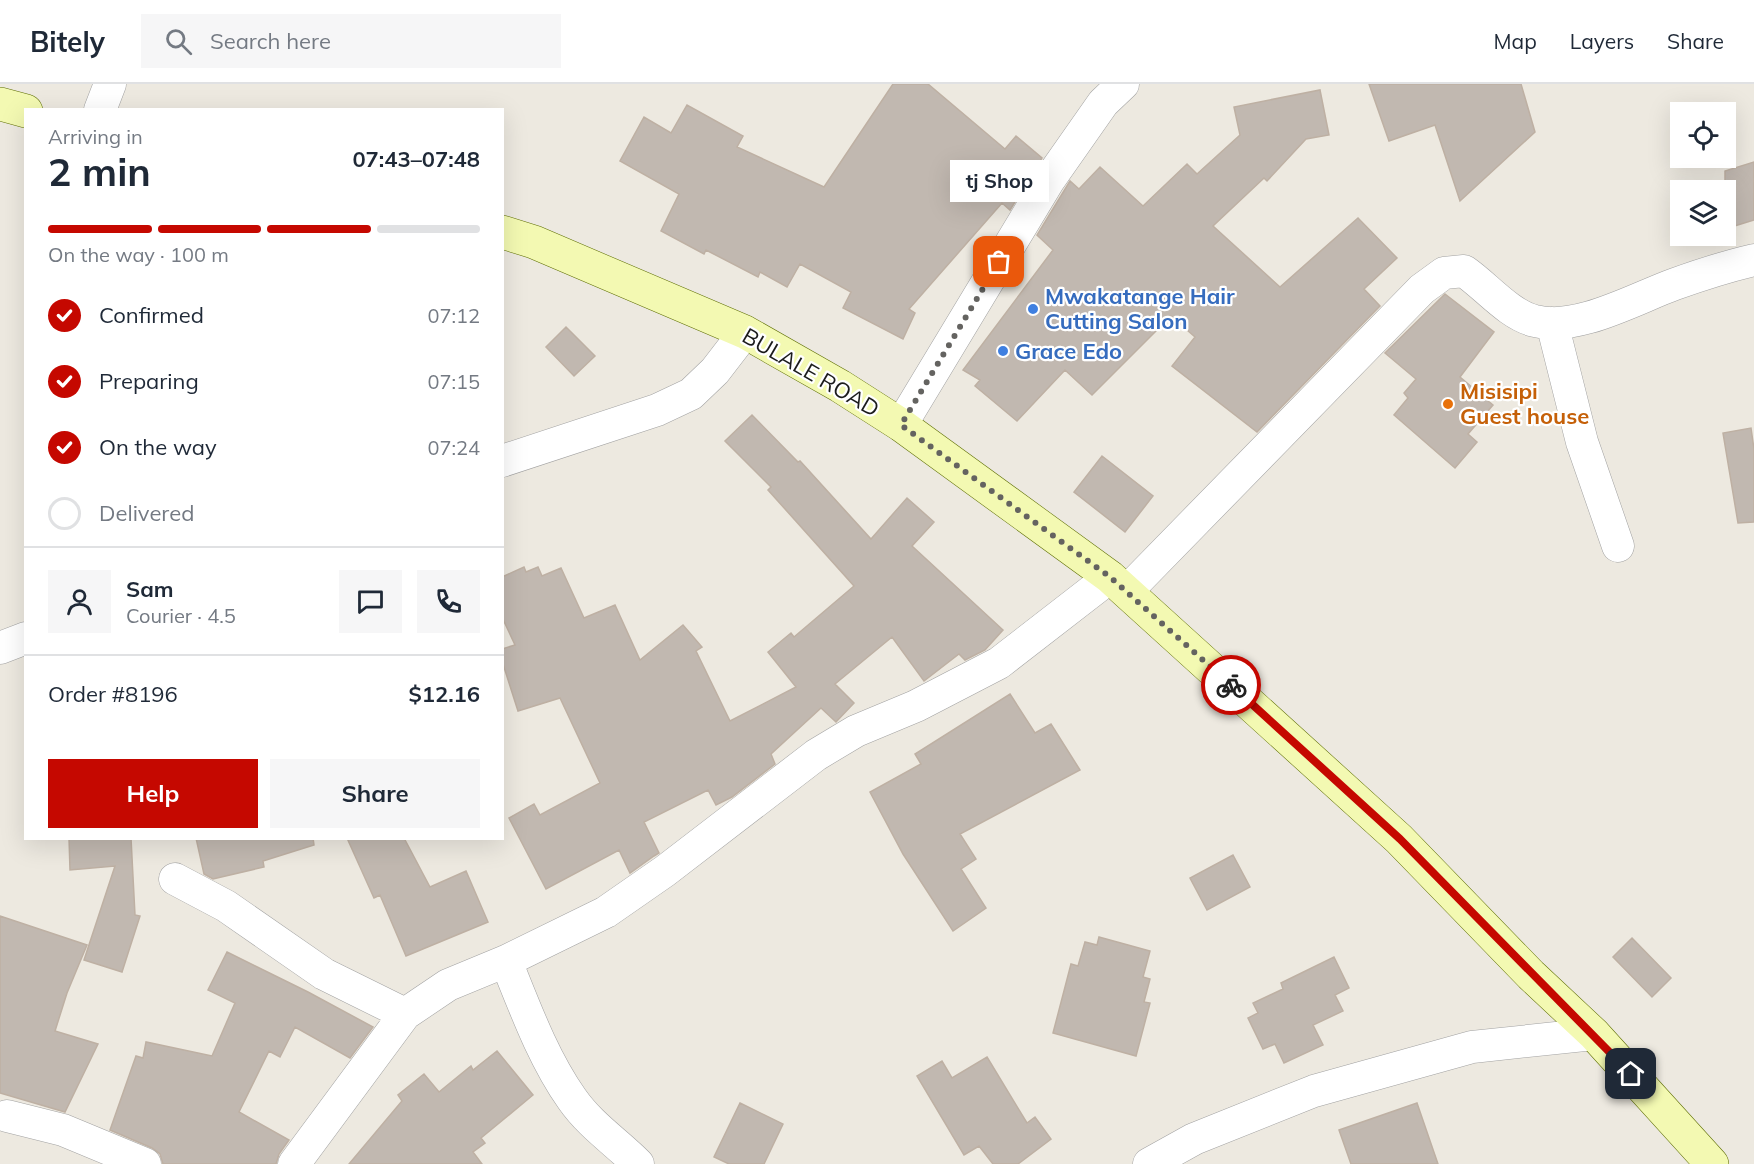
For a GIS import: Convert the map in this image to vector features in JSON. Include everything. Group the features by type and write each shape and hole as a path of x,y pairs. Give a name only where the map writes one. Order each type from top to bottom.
{"street":[{"path":"101,108 110,84"},
{"path":"901,425 1048,180 1103,103 1123,84"},
{"path":"0,104 24,110"},
{"name":"BULALE ROAD","path":"504,233 534,242 746,332 840,386 901,425 1119,584 1400,839 1531,975 1594,1034 1712,1164"},
{"path":"294,1164 405,1014 448,985 506,961 606,912 665,871 816,755 856,731 916,705 999,663 1119,584 1422,289 1444,273 1464,271 1509,307 1533,321 1552,323 1577,320 1675,284 1754,260"},
{"path":"1552,323 1582,442 1618,546"},
{"path":"504,460 657,410 691,394 715,371 746,332"},
{"path":"0,648 24,639"},
{"path":"175,879 226,906 324,974 405,1014"},
{"path":"506,961 536,1034 572,1099 596,1128 638,1164"},
{"path":"1149,1164 1194,1138 1314,1091 1472,1047 1594,1034"},
{"path":"7,1116 63,1130 145,1164"}],"building":[{"path":"893,84 928,84 1005,149 1016,136 1042,158 1010,210 1002,203 909,309 915,313 903,339 843,308 851,292 800,264 787,287 760,272 758,277 706,250 704,254 661,231 679,194 620,161 644,117 671,133 687,105 743,136 737,147 824,187"},
{"path":"1369,84 1521,84 1535,132 1460,201 1435,125 1389,141"},
{"path":"1320,90 1329,135 1306,139 1267,181 1264,178 1213,226 1280,287 1358,218 1397,258 1364,289 1380,306 1257,432 1172,366 1195,337 1171,316 1092,395 1065,370 1017,421 975,386 980,380 963,370 1053,250 1037,235 1070,181 1079,189 1100,167 1143,206 1187,164 1197,174 1240,135 1234,107"},
{"path":"1754,162 1754,220 1736,226 1736,180 1725,180 1725,171"},
{"path":"1445,294 1494,332 1460,377 1493,405 1468,434 1477,442 1455,468 1394,415 1408,398 1404,393 1416,379 1385,353"},
{"path":"566,327 595,356 574,376 546,347"},
{"path":"752,415 798,462 800,461 871,539 907,498 934,522 912,546 1003,630 985,650 965,660 959,654 924,681 892,637 835,684 854,703 836,722 821,708 771,754 775,764 732,797 716,805 708,790 644,822 659,853 630,873 619,850 546,889 509,818 534,804 540,815 600,783 560,698 518,711 504,667 504,648 515,645 504,621 504,576 524,567 526,572 538,567 542,576 561,568 584,618 615,605 640,660 683,625 702,647 696,651 730,721 796,687 768,652 791,633 794,637 854,586 768,490 771,487 725,441"},
{"path":"1751,428 1754,449 1754,522 1738,523 1723,433"},
{"path":"1102,456 1153,496 1125,532 1074,492"},
{"path":"1010,694 1035,733 1051,724 1080,770 960,834 976,859 961,869 986,908 953,931 903,854 870,792 921,764 915,754"},
{"path":"69,840 131,840 135,915 140,916 122,972 84,960 115,866 70,870"},
{"path":"196,840 313,840 314,845 263,861 264,867 213,879 204,874"},
{"path":"348,840 405,840 430,887 466,871 488,922 406,956 380,895 374,898"},
{"path":"1233,855 1250,887 1207,910 1190,878"},
{"path":"0,916 87,945 67,993 55,1031 98,1044 65,1112 0,1093"},
{"path":"1099,937 1150,951 1143,977 1150,979 1144,1002 1150,1003 1136,1056 1053,1033 1071,964 1078,966 1085,942 1097,945"},
{"path":"1632,938 1671,978 1652,997 1613,957"},
{"path":"227,952 373,1027 350,1058 295,1027 280,1057 269,1051 239,1112 289,1140 279,1154 276,1164 163,1164 160,1154 152,1148 110,1130 136,1056 143,1058 146,1042 212,1056 235,1003 208,990"},
{"path":"1334,957 1349,988 1335,995 1343,1011 1313,1025 1323,1045 1284,1063 1275,1044 1263,1049 1248,1018 1258,1013 1253,1003 1283,989 1281,983"},
{"path":"497,1051 533,1095 481,1138 485,1143 473,1152 482,1164 349,1164 402,1101 398,1095 424,1074 439,1092 471,1066 473,1070"},
{"path":"987,1057 1027,1123 1035,1117 1051,1139 1018,1164 993,1164 979,1146 964,1155 917,1076 942,1061 952,1078"},
{"path":"740,1103 783,1124 764,1164 729,1164 714,1157"},
{"path":"1417,1103 1438,1164 1351,1164 1339,1130"}],"way so far":[{"path":"999,262 901,425 1110,577 1231,685"}],"place":[{"name":"tj Shop","path":"999,262"},
{"name":"Mwakatange Hair Cutting Salon","path":"1033,309"},
{"name":"Grace Edo","path":"1003,351"},
{"name":"Misisipi Guest house","path":"1448,404"}],"route":[{"path":"1231,685 1400,839 1531,975 1594,1034 1631,1074"}]}
